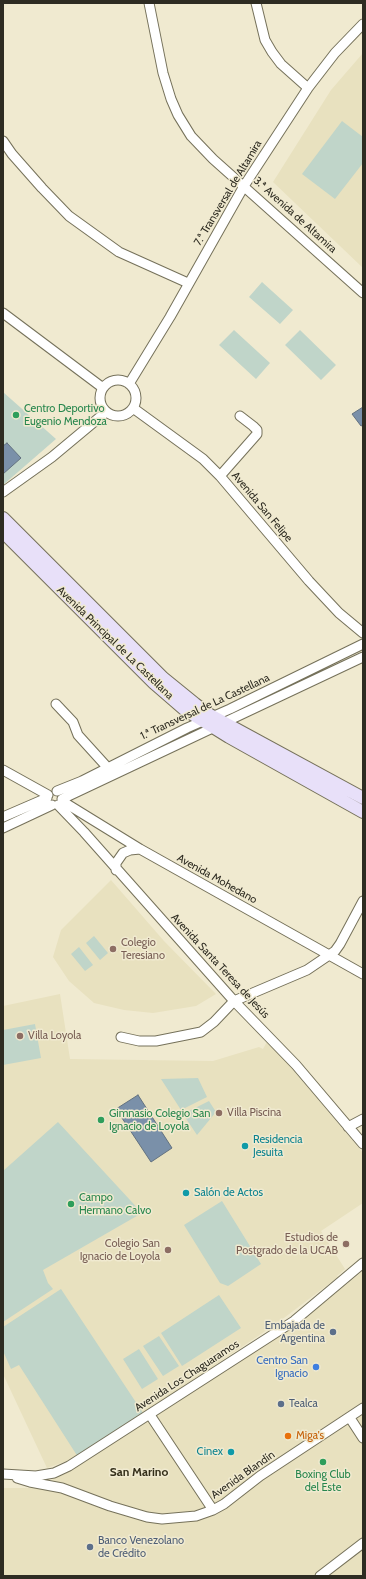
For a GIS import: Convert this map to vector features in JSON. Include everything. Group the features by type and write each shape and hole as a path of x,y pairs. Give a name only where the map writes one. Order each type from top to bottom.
{"street":[{"name":"3.ª Avenida de Altamira","path":"149,3 163,73 171,99 178,115 191,136 207,153 363,293"},
{"path":"256,3 265,40 272,52 281,64 308,88"},
{"name":"7.ª Transversal de Altamira","path":"129,384 170,317 244,186 308,88 335,53 363,24"},
{"path":"3,141 12,154 69,216 119,252 188,283"},
{"path":"3,313 103,388"},
{"path":"115,380 124,381 129,384 135,393 136,401 130,412 122,416 114,416 106,412 100,401 103,388 115,380"},
{"name":"Avenida San Felipe","path":"133,408 202,459 220,476 314,586 339,613 363,633"},
{"path":"3,492 52,457 106,412"},
{"path":"220,476 257,434 257,430 240,416"},
{"name":"Avenida Principal de La Castellana","path":"3,518 164,678 213,722 363,812"},
{"name":"Avenida Principal de La Castellana","path":"3,532 154,684 184,709 213,722 363,798"},
{"name":"1.ª Transversal de La Castellana","path":"3,817 55,799 213,722 363,644"},
{"name":"1.ª Transversal de La Castellana","path":"3,828 55,799 107,767 363,657"},
{"path":"56,704 72,722 78,735 107,767"},
{"name":"Avenida Mohedano","path":"3,770 363,974"},
{"name":"Avenida Santa Teresa de Jesús","path":"55,799 116,870 234,1001 296,1065 363,1144"},
{"path":"116,870 116,863 123,853 130,850 140,849"},
{"path":"121,1037 139,1041 156,1041 197,1033 207,1028 234,1001 307,970 329,955 340,944 363,901"},
{"path":"348,1127 363,1119"},
{"name":"Avenida Los Chaguaramos","path":"6,1474 36,1476 54,1473 69,1466 294,1321 363,1263"},
{"name":"Avenida Blandín","path":"6,1474 30,1482 62,1488 110,1506 147,1517 178,1518 196,1516 224,1504 260,1476 363,1408"},
{"path":"150,1415 213,1510"},
{"path":"350,1418 363,1438"},
{"path":"54,1473 57,1483 62,1488"},
{"path":"320,1576 363,1543"}],"shaded area":[{"path":"363,53 363,268 273,182 331,90"},
{"name":"Colegio Teresiano","path":"111,880 164,941 216,994 196,1006 153,1013 124,1010 94,1003 69,981 53,957 61,930"},
{"name":"Colegio San Ignacio de Loyola","path":"60,994 70,1059 213,1061 259,1047 263,1049 268,1040 363,1153 363,1203 321,1231 345,1269 337,1276 338,1277 276,1324 78,1457 47,1468 3,1374 3,1006"},
{"path":"363,1271 363,1576 3,1576 3,1488 40,1488 295,1326"}],"green space":[{"path":"342,121 363,137 363,163 335,199 302,174"},
{"path":"262,282 293,310 280,324 249,297"},
{"path":"234,330 270,363 256,379 219,345"},
{"path":"300,330 336,365 321,380 285,345"},
{"name":"Centro Deportivo Eugenio Mendoza","path":"3,392 56,439 3,485"},
{"path":"94,936 108,953 100,960 86,943"},
{"path":"79,947 93,965 85,971 71,954"},
{"path":"35,1024 41,1058 3,1065 3,1030"},
{"path":"198,1078 207,1097 181,1110 161,1079"},
{"path":"209,1101 216,1112 197,1135 183,1114"},
{"name":"Campo Hermano Calvo","path":"58,1122 142,1213 43,1270 48,1283 53,1289 3,1322 3,1171"},
{"path":"222,1201 261,1264 228,1286 220,1283 184,1225"},
{"path":"61,1289 143,1413 78,1457 19,1365 11,1369 3,1351 3,1327"},
{"path":"219,1295 241,1328 182,1366 161,1333"},
{"path":"159,1336 179,1366 163,1376 143,1346"},
{"path":"139,1349 158,1379 142,1389 123,1359"}],"water":[{"path":"363,407 363,425 361,426 352,414"},
{"path":"7,443 21,458 3,474 3,446"},
{"path":"138,1095 172,1148 151,1162 116,1109"}],"place":[{"name":"Centro Deportivo Eugenio Mendoza","path":"16,415"},
{"name":"Colegio Teresiano","path":"113,949"},
{"name":"Villa Loyola","path":"20,1036"},
{"name":"Villa Piscina","path":"219,1113"},
{"name":"Gimnasio Colegio San Ignacio de Loyola","path":"101,1120"},
{"name":"Residencia Jesuita","path":"245,1146"},
{"name":"Salón de Actos","path":"186,1193"},
{"name":"Campo Hermano Calvo","path":"71,1204"},
{"name":"Estudios de Postgrado de la UCAB","path":"346,1244"},
{"name":"Colegio San Ignacio de Loyola","path":"168,1250"},
{"name":"Embajada de Argentina","path":"333,1332"},
{"name":"Centro San Ignacio","path":"316,1367"},
{"name":"Tealca","path":"281,1404"},
{"name":"Miga's","path":"288,1436"},
{"name":"Cinex","path":"231,1452"},
{"name":"Boxing Club del Este","path":"323,1462"},
{"name":"Banco Venezolano de Crédito","path":"90,1547"}],"district":[{"name":"San Marino","path":"139,1472"}]}
